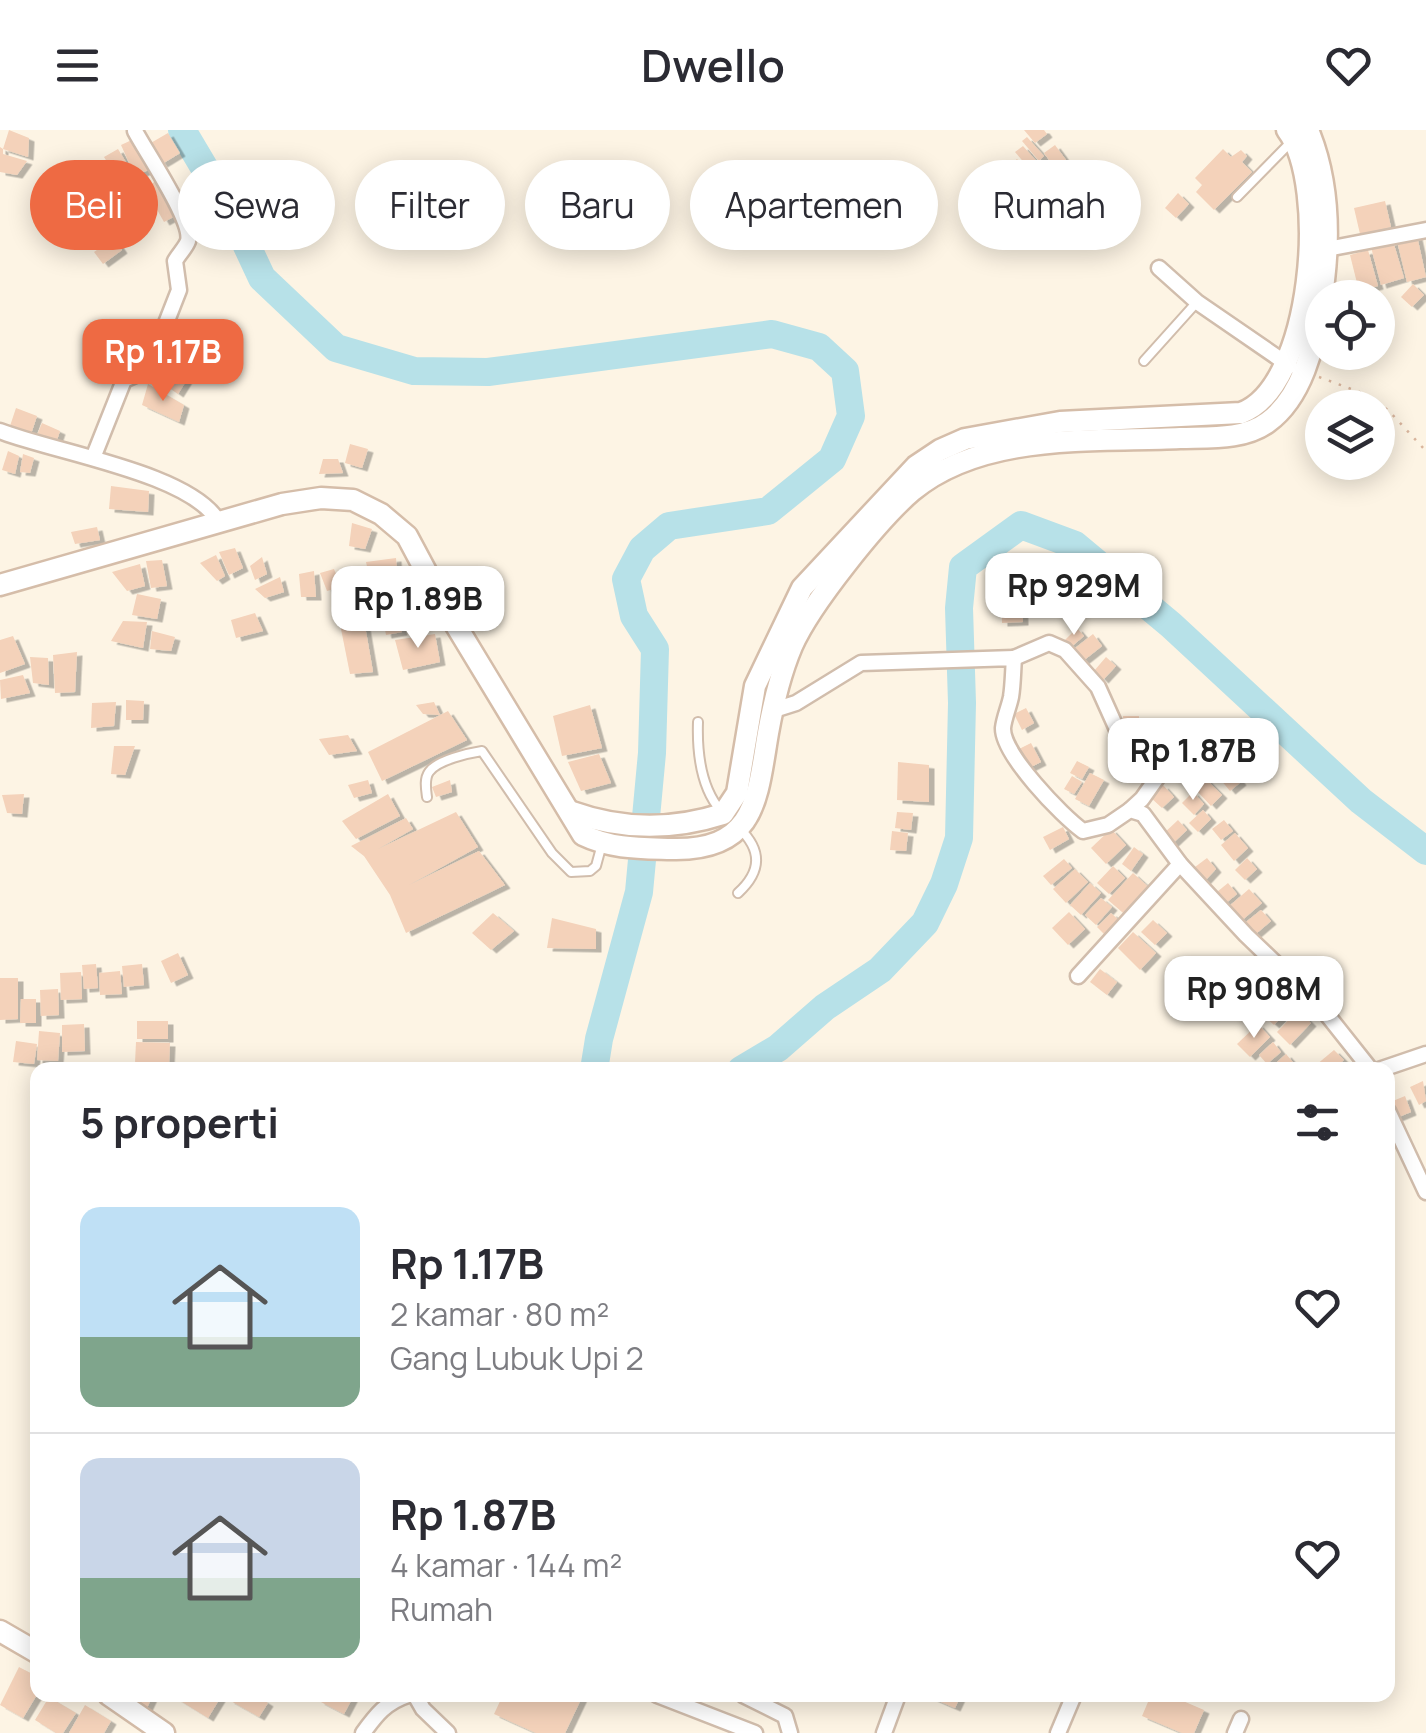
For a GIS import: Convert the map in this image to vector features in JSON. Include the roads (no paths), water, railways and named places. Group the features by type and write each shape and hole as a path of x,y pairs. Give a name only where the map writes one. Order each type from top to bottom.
{"street":[{"path":"92,458 124,380 142,372 152,359 179,290 175,261 188,244 182,217 135,131"},
{"path":"0,585 282,504 321,498 354,500 381,514 407,536 539,765 572,812 578,830 624,848 682,849 716,842 731,821 756,805 790,649 805,620 878,528 909,494 937,472 962,459 1024,447 1228,436 1266,424 1282,409 1314,348 1328,248 1312,167 1297,133"},
{"path":"731,821 756,686 794,603 822,564 916,466 965,439 1060,422 1241,413 1265,400 1303,317 1311,250 1312,167"},
{"path":"1328,248 1426,230"},
{"path":"1159,268 1198,302 1284,364 1304,372"},
{"path":"0,431 176,486 210,508 218,521"},
{"path":"774,710 796,703 861,663 1014,658 1049,643 1066,650 1103,695 1120,736 1145,741 1164,768 1142,799 1108,825 1083,831 1016,763 1003,728 1012,692 1014,658"},
{"path":"1130,810 1143,814 1180,864 1321,1007 1364,1062"},
{"path":"572,812 632,825 731,821"},
{"path":"1078,976 1180,864"},
{"path":"1395,1065 1426,1054"},
{"path":"1395,1126 1426,1192"},
{"path":"0,1631 30,1648"},
{"path":"119,1702 164,1733"},
{"path":"363,1733 391,1702"},
{"path":"417,1702 448,1733"},
{"path":"671,1702 718,1726 755,1733"},
{"path":"757,1702 785,1716 790,1733"},
{"path":"884,1733 895,1702"},
{"path":"1058,1733 1071,1702"}],"lane":[{"path":"1237,197 1297,133"},
{"path":"1144,360 1198,302"},
{"path":"698,722 698,751 712,801 751,840 757,862 751,882 738,893"},
{"path":"427,797 428,773 436,766 482,750 552,853 571,872 590,872 596,866 603,842"}],"waterway":[{"path":"182,130 233,216 262,278 336,348 414,371 488,372 772,334 819,347 845,371 851,416 832,459 768,511 669,526 642,549 626,579 634,616 655,649 652,753 639,892 595,1062"},
{"path":"754,1062 880,970 925,923 944,884 959,838 959,608 963,567 1021,525 1075,545 1171,625 1361,801 1426,851"}]}
